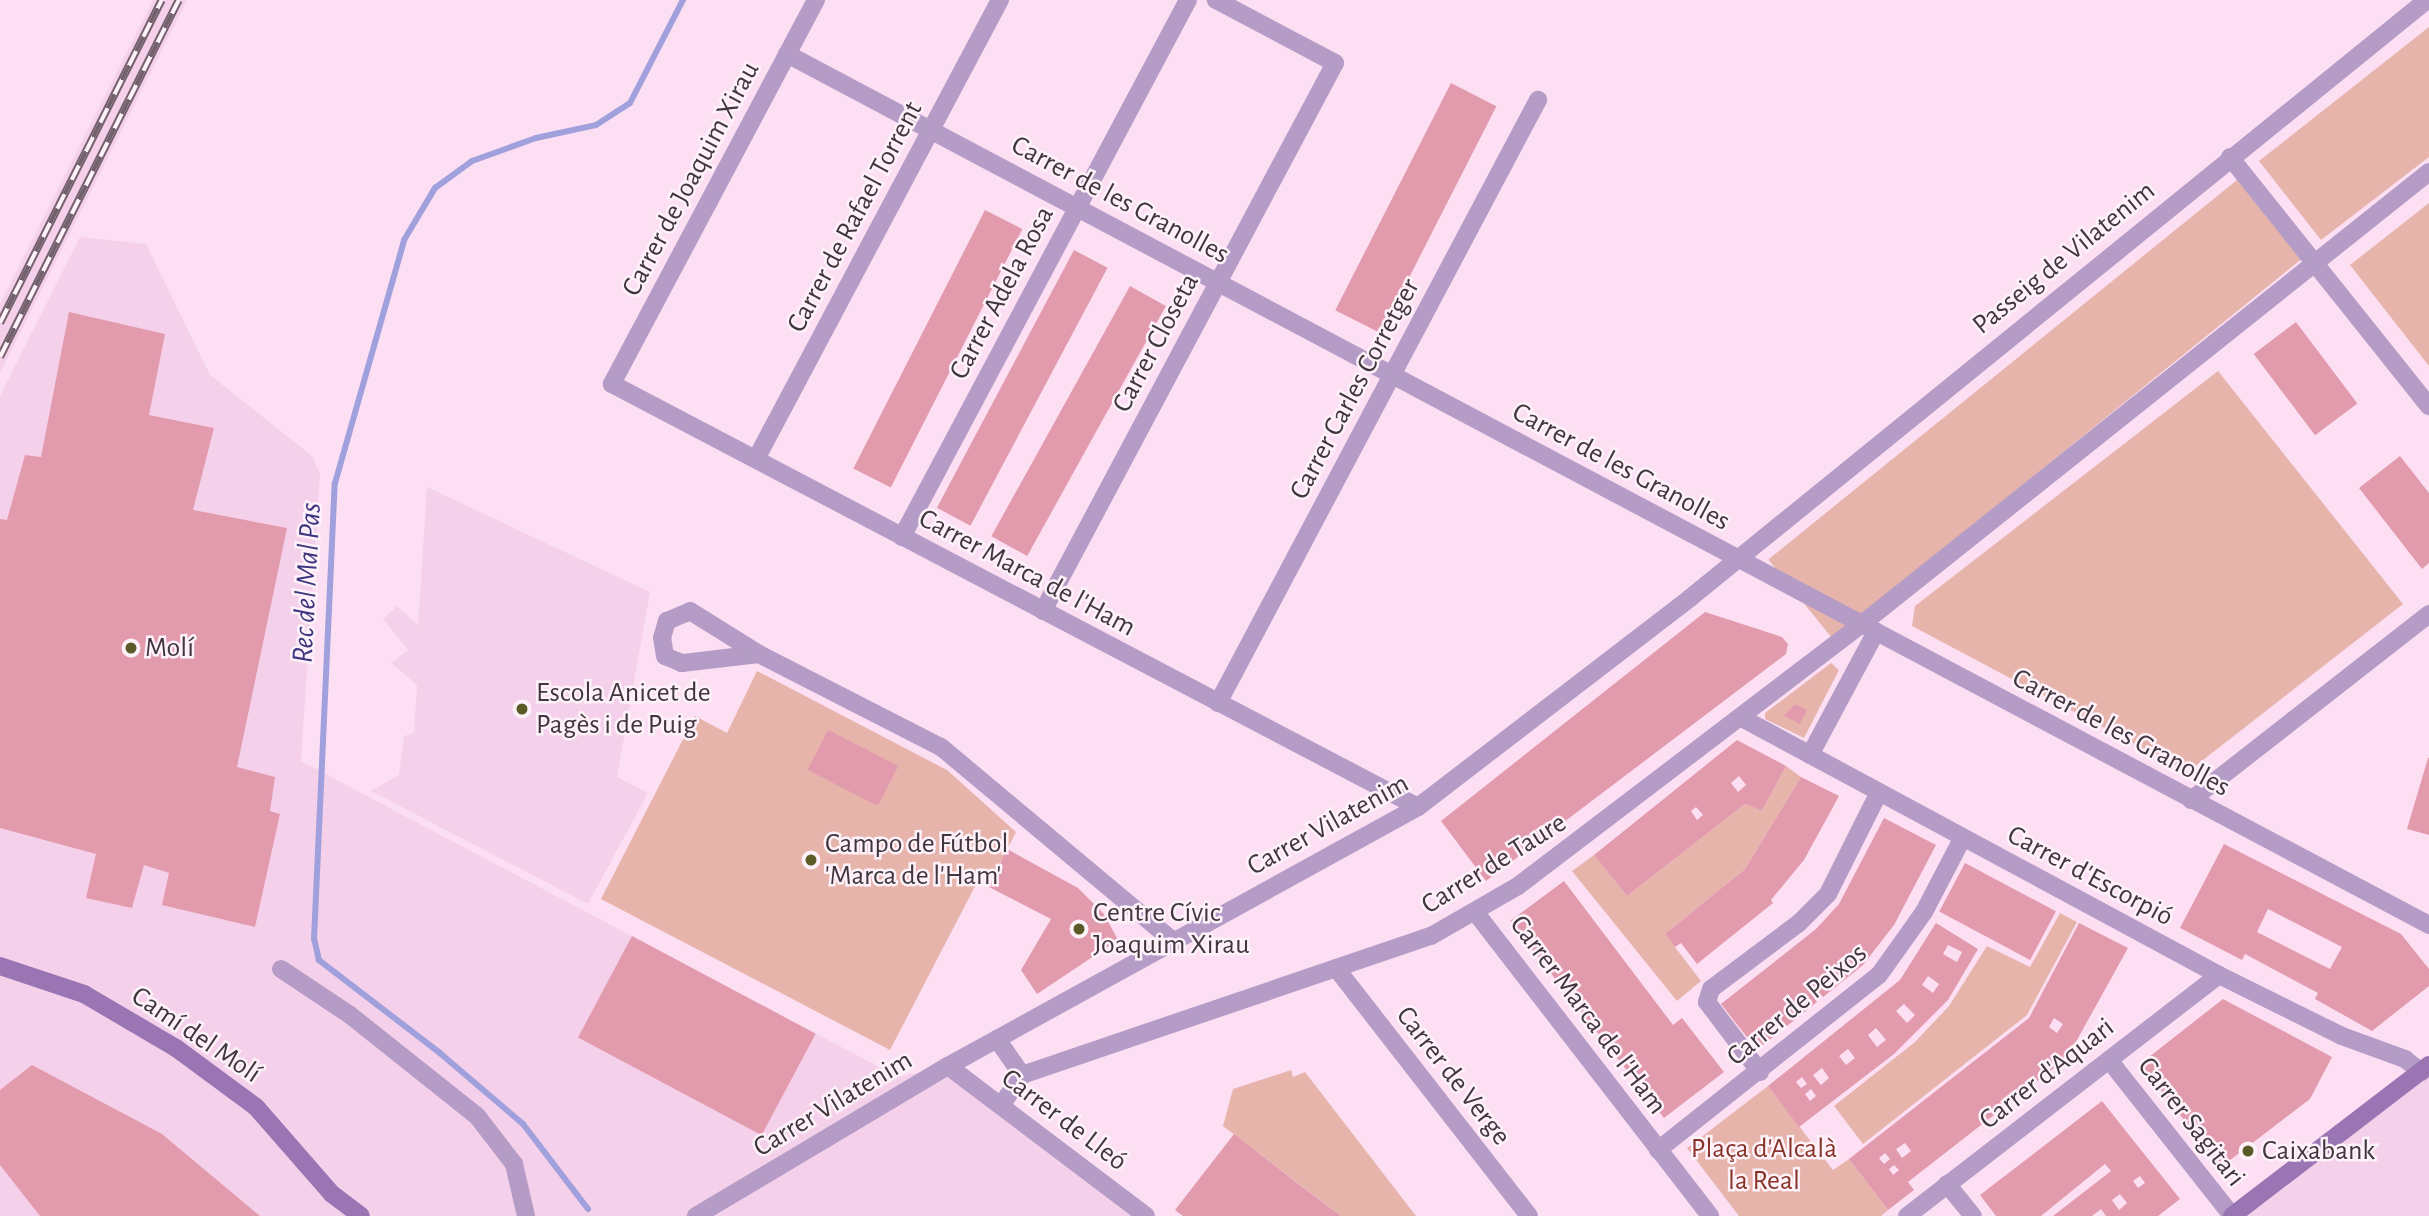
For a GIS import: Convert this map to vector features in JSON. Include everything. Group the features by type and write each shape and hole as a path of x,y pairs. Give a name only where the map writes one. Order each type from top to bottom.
{"main road":[{"name":"Camí del Molí","path":"0,966 84,994 176,1048 256,1107 332,1194 361,1216"},
{"path":"2232,1216 2425,1068"},
{"name":"Camí del Molí","path":"332,1194 337,1216"}],"street":[{"name":"Carrer de Joaquim Xirau","path":"612,384 816,0"},
{"name":"Carrer de Rafael Torrent","path":"756,459 1000,0"},
{"name":"Carrer Adela Rosa","path":"902,537 1188,0"},
{"name":"Carrer Closeta","path":"1043,611 1335,62 1216,0"},
{"name":"Passeig de Vilatenim","path":"1735,558 2427,0"},
{"name":"Carrer de les Granolles","path":"787,54 2429,925"},
{"name":"Carrer Carles Corretger","path":"1218,703 1538,100"},
{"path":"2230,157 2429,406"},
{"path":"1810,755 1869,628 2429,173"},
{"name":"Carrer Marca de l'Ham","path":"612,384 1418,807"},
{"name":"Carrer Vilatenim","path":"696,1216 948,1066 1418,807 1669,615 1735,558"},
{"path":"758,654 682,663 665,656 662,638 667,621 690,611 758,654 941,747 1173,940"},
{"path":"2191,800 2429,614"},
{"name":"Carrer de Taure","path":"1022,1074 1431,936 1476,913 1564,854 1740,717 1869,628"},
{"name":"Carrer d'Escorpió","path":"1740,717 1878,794 2219,975 2342,1036 2425,1068"},
{"path":"1760,1072 1707,1002 1711,989 1799,923 1828,894 1878,794"},
{"name":"Carrer de Peixos","path":"1658,1150 1760,1072 1878,975 1924,912 1962,839"},
{"name":"Carrer Marca de l'Ham","path":"1476,913 1710,1216"},
{"name":"Carrer de Verge","path":"1336,968 1529,1216"},
{"path":"281,969 350,1015 477,1116 514,1164 526,1216"},
{"name":"Carrer d'Aquari","path":"1907,1216 2219,975"},
{"path":"997,1039 1022,1074 1002,1104"},
{"name":"Carrer Sagitari","path":"2109,1059 2232,1216"},
{"name":"Carrer de Lleó","path":"948,1066 1002,1104 1146,1216"},
{"path":"1947,1184 1973,1216"}],"shaded area":[{"path":"153,0 187,0 0,373 0,304"},
{"path":"80,237 146,244 210,375 312,456 320,474 301,761 898,1077 948,1066 1146,1216 0,1216 0,396"},
{"name":"Escola Anicet de Pagès i de Puig","path":"427,487 650,592 617,777 648,793 588,904 371,791 399,775 404,736 414,733 417,685 391,663 408,650 383,619 397,606 418,625"},
{"path":"2429,1067 2429,1216 2232,1216"}],"green space":[{"path":"2429,27 2429,157 2321,240 2259,161"},
{"path":"2237,180 2301,259 1833,639 1768,559"},
{"path":"2429,203 2429,366 2350,265"},
{"path":"2218,371 2403,604 2194,767 2180,768 1912,626 1915,606"},
{"path":"1831,663 1839,670 1804,738 1765,719 1765,713"},
{"name":"Campo de Fútbol 'Marca de l'Ham'","path":"757,671 947,770 1016,832 993,877 983,871 890,1050 601,899 695,716 727,733"},
{"path":"1786,766 1801,777 1745,869 1665,934 1701,981 1677,1001 1572,871 1594,855 1627,896 1745,804 1762,811"},
{"path":"2060,913 2077,922 2027,1015 1863,1144 1834,1106 1915,1042 1949,1006 1987,946 2030,967"},
{"path":"1291,1070 1293,1077 1305,1072 1416,1216 1341,1216 1223,1126 1233,1089"},
{"name":"Plaça d'Alcalà la Real","path":"1768,1086 1833,1170 1849,1159 1888,1210 1881,1216 1739,1216 1687,1148"}],"building":[{"path":"1451,83 1496,106 1381,333 1335,310"},
{"path":"985,210 1022,229 891,487 853,468"},
{"path":"1074,250 1108,268 970,526 937,508"},
{"path":"1130,286 1166,306 1027,556 991,536"},
{"name":"Molí","path":"69,312 165,334 149,415 214,428 193,510 287,528 237,767 275,777 270,811 280,814 255,927 162,905 169,873 144,865 132,908 86,898 96,854 0,828 0,519 7,520 25,455 41,457"},
{"path":"2296,322 2357,403 2315,435 2254,354"},
{"path":"2400,456 2429,493 2429,563 2422,569 2359,488"},
{"path":"1705,612 1782,637 1788,644 1786,654 1486,881 1441,821"},
{"path":"1795,704 1807,710 1800,724 1784,716"},
{"path":"828,730 898,766 878,806 808,770"},
{"path":"1737,740 1786,766 1762,811 1745,804 1627,896 1594,855","holes":["1739,776 1746,785 1738,792 1731,783","1696,807 1703,815 1697,820 1691,811"]},
{"path":"2429,758 2429,835 2407,829"},
{"path":"1801,777 1839,796 1804,860 1771,900 1773,903 1697,964 1681,943 1675,947 1665,934 1745,869"},
{"path":"1884,818 1936,845 1894,925 1863,965 1757,1050 1721,1004 1816,929 1839,904"},
{"path":"2224,844 2401,934 2429,969 2429,986 2372,1031 2315,999 2318,993 2245,954 2242,960 2180,928","holes":["2268,909 2342,947 2330,969 2257,932"]},
{"name":"Centre Cívic Joaquim Xirau","path":"1007,849 1078,888 1104,914 1118,940 1037,994 1021,970 1051,919 989,887"},
{"path":"1965,863 2056,911 2030,960 1939,912"},
{"path":"1564,881 1673,1025 1682,1018 1724,1072 1664,1118 1510,921"},
{"path":"1936,923 1978,949 1948,1000 1894,1054 1799,1127 1768,1086 1900,980","holes":["1948,945 1962,952 1957,962 1943,954","1928,976 1939,984 1933,993 1922,985","1904,1004 1915,1015 1907,1023 1896,1011","1876,1028 1886,1040 1877,1047 1868,1035","1848,1049 1855,1058 1846,1065 1839,1056","1822,1068 1829,1078 1821,1085 1813,1075","1802,1077 1807,1084 1801,1088 1796,1082","1811,1089 1816,1096 1810,1101 1805,1094"]},
{"path":"2079,923 2128,948 2063,1061 1908,1182 1914,1190 1888,1210 1849,1159 2029,1018","holes":["2054,1018 2063,1024 2057,1033 2049,1027","1905,1143 1911,1151 1902,1158 1896,1149","1885,1153 1890,1159 1884,1164 1879,1158","1894,1165 1899,1170 1893,1175 1889,1169"]},
{"path":"632,936 816,1034 762,1135 578,1038"},
{"path":"2223,999 2332,1057 2310,1099 2221,1167 2140,1064"},
{"path":"32,1065 162,1134 260,1216 40,1216 0,1165 0,1090"},
{"path":"2102,1101 2180,1199 2158,1216 2106,1216 2101,1209 2092,1216 2053,1216 2111,1171 2105,1164 2041,1216 1996,1216 1980,1195","holes":["2140,1176 2145,1183 2138,1188 2133,1181","2120,1194 2127,1203 2119,1210 2112,1200"]},
{"path":"1234,1134 1341,1216 1183,1216 1175,1210"}],"waterway":[{"name":"Rec del Mal Pas","path":"588,1209 523,1124 440,1053 319,960 314,939 335,483 404,240 435,188 472,161 536,138 596,125 630,103 683,0"}],"railway":[{"path":"0,323 162,0"},
{"path":"0,357 179,0"}],"place":[{"name":"Molí","path":"131,648"},
{"name":"Escola Anicet de Pagès i de Puig","path":"522,709"},
{"name":"Campo de Fútbol 'Marca de l'Ham'","path":"811,860"},
{"name":"Centre Cívic Joaquim Xirau","path":"1079,929"},
{"name":"Caixabank","path":"2248,1151"}]}
